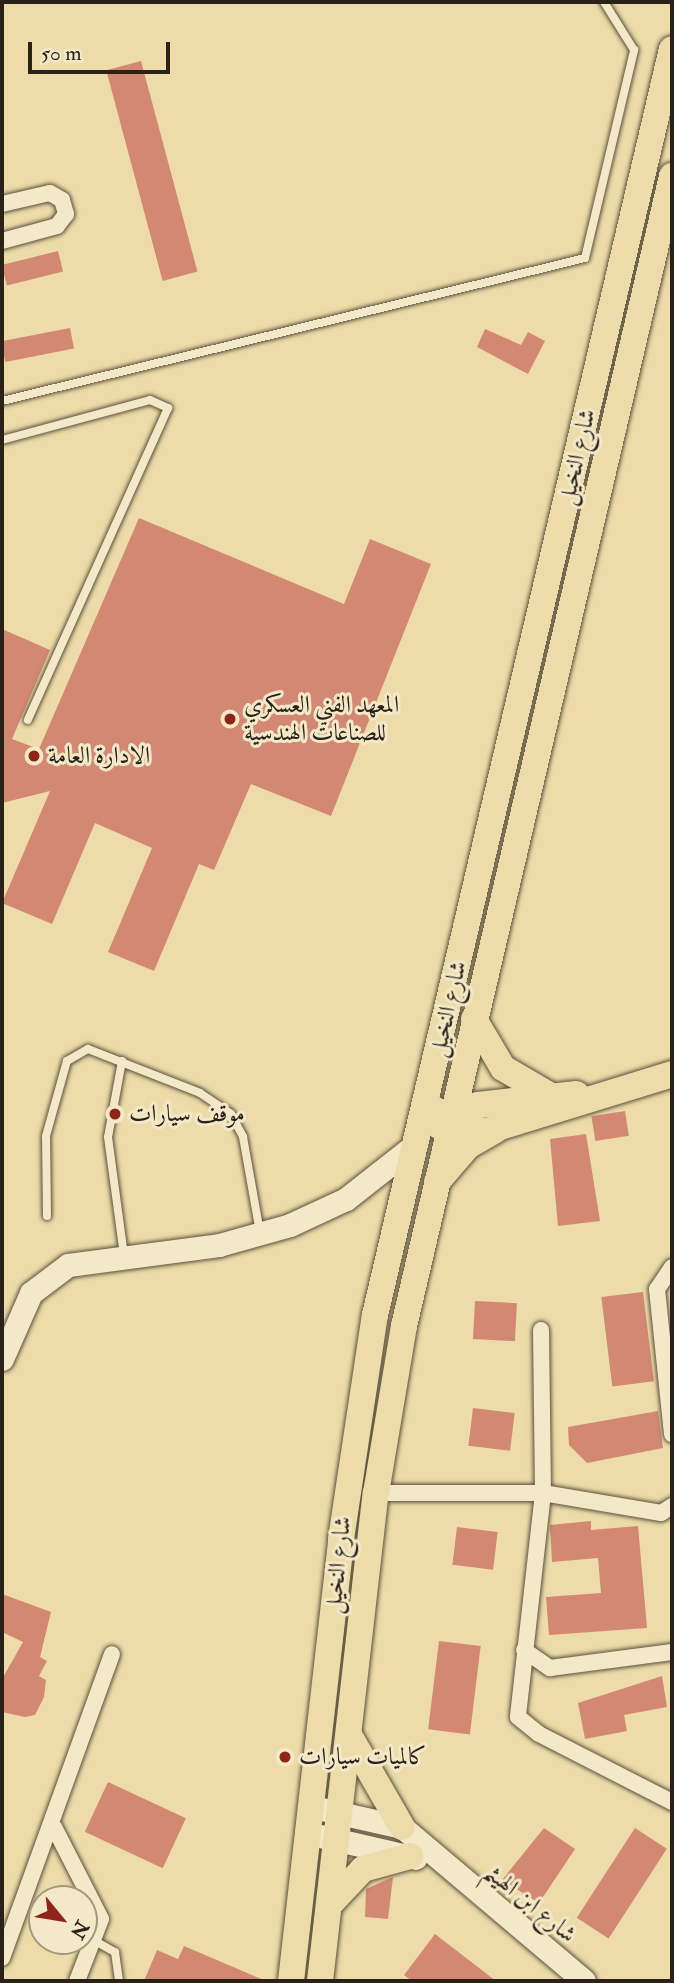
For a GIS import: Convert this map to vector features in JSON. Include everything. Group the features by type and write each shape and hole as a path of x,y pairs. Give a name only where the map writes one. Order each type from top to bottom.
{"main road":[{"name":"شارع النخيل","path":"320,1981 336,1837 326,1808 356,1419 416,1144 672,49"},
{"name":"شارع النخيل","path":"291,1981 310,1835 326,1808 348,1733 376,1493 429,1199 474,1019 672,176"},
{"path":"474,1019 503,1068 553,1097"},
{"path":"429,1199 456,1157 496,1130 672,1074"},
{"path":"2,1359 42,1282 68,1265 260,1235 346,1199 448,1120 478,1105 612,1092"},
{"path":"427,1100 448,1120 470,1130 496,1130"},
{"path":"348,1733 365,1772 402,1826"},
{"path":"326,1808 402,1826"},
{"name":"شارع ابن الهيثم","path":"402,1826 442,1866 584,1981"},
{"path":"310,1835 336,1837 442,1866"},
{"path":"329,1905 363,1869 410,1856"}],"street":[{"path":"2,204 43,194 57,195 65,207 63,221 50,229 2,241"},
{"path":"672,1267 657,1289 672,1434"},
{"path":"541,1330 543,1493 518,1717 527,1727 672,1802"},
{"path":"376,1493 543,1493 661,1513 672,1506"},
{"path":"524,1650 550,1668 672,1652"},
{"path":"2,1958 54,1826 112,1654"},
{"path":"54,1826 85,1885"},
{"path":"77,1981 89,1955"}],"lane":[{"path":"2,401 585,258 634,50 604,2"},
{"path":"2,440 155,399 168,408 28,720"},
{"path":"47,1216 44,1146 67,1061 88,1049 211,1098 231,1114 243,1137 260,1235"},
{"path":"122,1061 108,1138 124,1256"},
{"path":"98,1943 115,1952 119,1981"}],"building":[{"path":"141,61 197,272 163,281 106,70"},
{"path":"58,251 63,271 7,285 2,265"},
{"path":"70,328 74,349 5,362 2,341"},
{"path":"485,329 521,345 528,332 545,341 528,374 477,347"},
{"path":"139,518 344,604 370,539 431,564 331,816 251,784 214,870 199,864 154,971 108,952 152,848 95,823 52,924 2,903 50,791 2,803 2,629 50,650 12,739 39,749"},
{"path":"625,1111 629,1136 595,1141 591,1116"},
{"path":"586,1134 600,1221 558,1226 550,1139"},
{"path":"643,1292 654,1381 612,1386 601,1297"},
{"path":"475,1301 517,1303 515,1341 473,1339"},
{"path":"473,1408 515,1413 510,1451 468,1446"},
{"path":"658,1411 663,1448 587,1463 569,1445 568,1427"},
{"path":"591,1521 591,1530 638,1526 647,1628 549,1635 546,1597 601,1593 598,1558 552,1562 550,1525"},
{"path":"457,1527 498,1532 493,1570 452,1565"},
{"path":"2,1594 51,1612 40,1657 47,1661 39,1676 46,1680 44,1697 35,1715 25,1717 2,1712 2,1679 23,1642 2,1632"},
{"path":"439,1641 481,1646 470,1734 428,1729"},
{"path":"662,1676 667,1707 624,1715 627,1731 585,1739 578,1703"},
{"path":"108,1782 186,1818 163,1868 85,1832"},
{"path":"544,1828 575,1849 539,1903 502,1880"},
{"path":"635,1828 667,1849 609,1938 577,1918"},
{"path":"393,1877 388,1919 365,1917 366,1889"},
{"path":"435,1934 496,1981 412,1981 404,1975"},
{"path":"184,1946 266,1981 144,1981 157,1950 178,1959"}],"place":[{"name":"المعهد الفني العسكري للصناعات الهندسية","path":"230,719"},
{"name":"الادارة العامة","path":"34,756"},
{"name":"موقف سيارات","path":"115,1114"},
{"name":"كالميات سيارات","path":"285,1757"}]}
